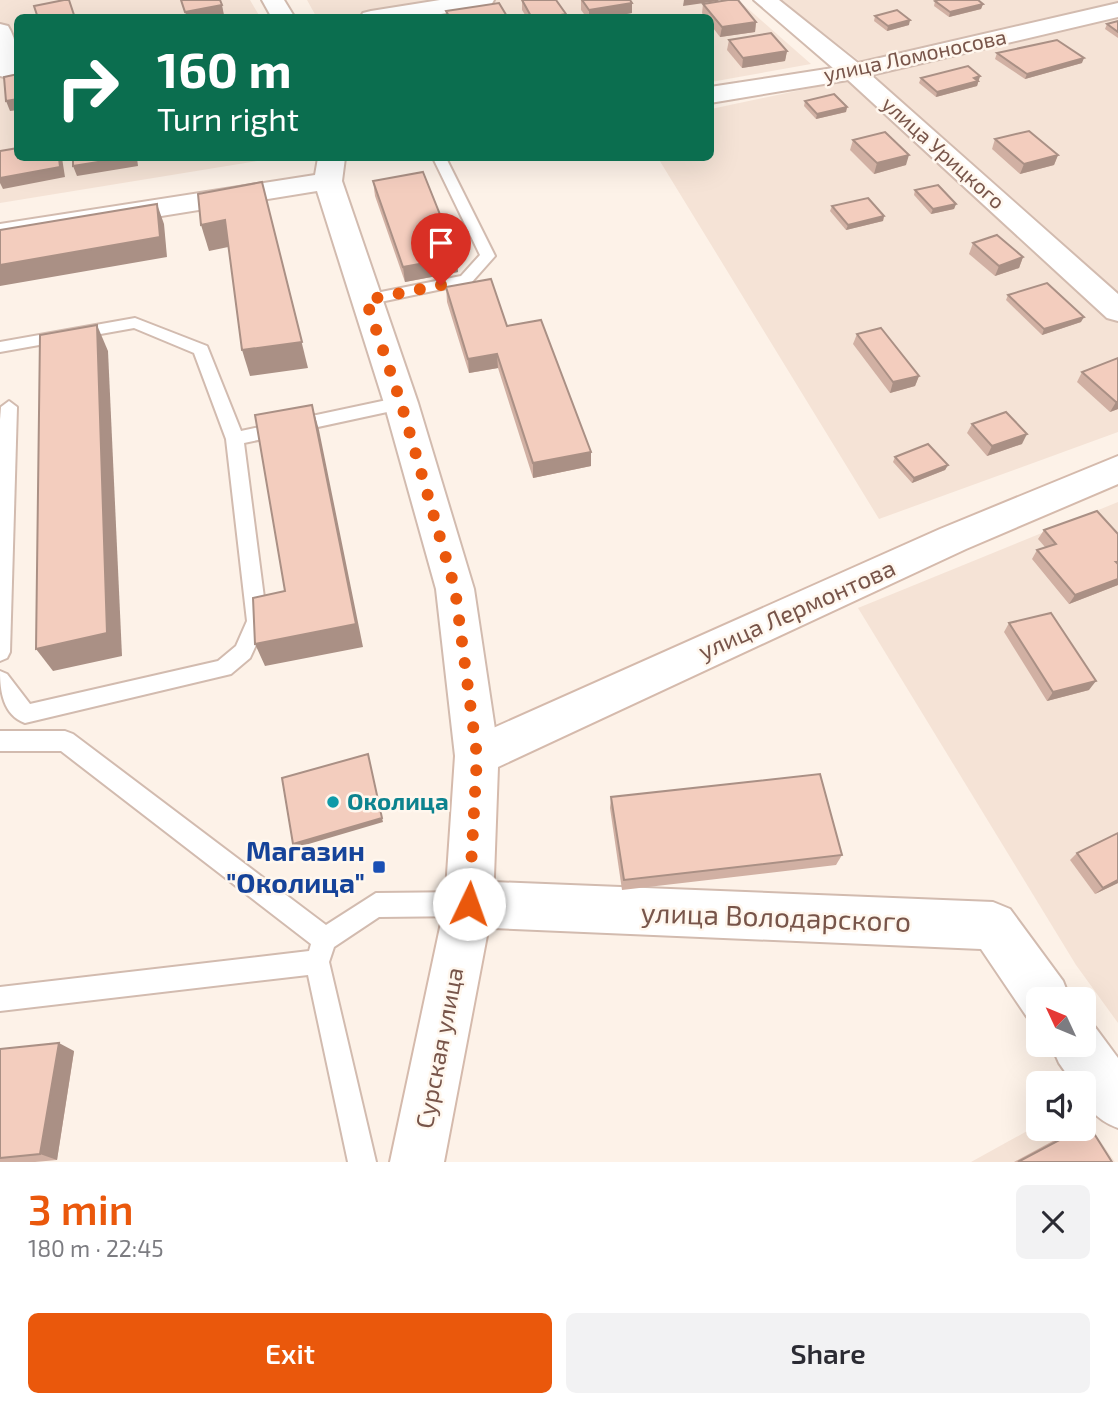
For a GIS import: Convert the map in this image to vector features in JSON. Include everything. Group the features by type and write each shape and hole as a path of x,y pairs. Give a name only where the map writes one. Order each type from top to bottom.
{"street":[{"path":"396,14 483,0"},
{"name":"улица Урицкого","path":"765,0 853,72 1118,310"},
{"name":"улица Ломоносова","path":"714,94 853,72 1118,10"},
{"path":"0,31 8,71"},
{"path":"0,233 334,164"},
{"name":"Сурская улица","path":"334,164 366,300 401,403 455,589 477,756 469,904 417,1162"},
{"name":"улица Лермонтова","path":"477,756 953,539 1118,469"},
{"name":"улица Володарского","path":"469,904 993,926 1036,987"},
{"path":"1086,1057 1118,1102"}],"lane":[{"path":"366,300 466,280 488,256 440,161"},
{"path":"0,348 135,323 201,350 235,439 257,621 243,652 224,668 25,714 0,680"},
{"path":"235,439 401,403"},
{"path":"0,652 9,407"},
{"path":"0,741 65,741 321,950 362,1162"},
{"path":"0,999 321,950 376,905 469,904"}],"shaded area":[{"path":"0,0 250,0 258,14 14,14 14,161 258,161 0,203"},
{"path":"307,0 738,0 811,64 714,81 714,14 315,14"},
{"path":"781,0 1118,0 1118,432 879,519 660,161 714,161 714,108 876,74"},
{"path":"1118,502 1118,1023 1096,993 1096,987 1092,987 1076,965 858,608"},
{"path":"1026,1132 1026,1141 1096,1141 1096,1135 1115,1162 971,1162"}],"building":[{"path":"69,0 74,14 37,14 34,6"},
{"path":"181,0 220,0 222,5 185,12"},
{"path":"522,0 556,0 566,14 530,14"},
{"path":"582,0 630,0 632,3 589,10"},
{"path":"738,0 756,22 722,27 714,14 703,4"},
{"path":"978,0 983,4 950,12 935,1"},
{"path":"499,3 506,14 448,14 446,11"},
{"path":"897,10 910,20 888,26 875,16"},
{"path":"1118,21 1118,32 1107,24"},
{"path":"771,33 787,51 743,58 729,40"},
{"path":"1057,40 1084,58 1027,74 997,53"},
{"path":"968,66 980,76 974,78 978,81 937,92 921,78"},
{"path":"14,75 14,100 6,101 4,77"},
{"path":"834,94 847,107 817,114 805,101"},
{"path":"1029,131 1058,155 1024,164 995,139"},
{"path":"885,132 909,155 877,163 853,140"},
{"path":"14,149 14,161 59,161 60,167 0,178 0,151"},
{"path":"73,161 104,161 73,166"},
{"path":"423,172 457,257 403,267 373,181"},
{"path":"262,182 302,342 242,350 225,220 201,225 198,194"},
{"path":"938,185 956,204 933,209 915,190"},
{"path":"868,198 884,216 848,225 832,206"},
{"path":"157,204 160,237 0,265 0,230"},
{"path":"997,235 1023,257 999,266 973,243"},
{"path":"491,279 507,326 541,320 591,452 533,463 497,354 468,359 446,287"},
{"path":"1047,283 1084,317 1044,329 1008,295"},
{"path":"97,325 107,633 36,649 40,335"},
{"path":"881,328 919,376 893,382 857,334"},
{"path":"1118,358 1118,402 1116,402 1082,372"},
{"path":"312,405 356,624 255,644 253,598 285,591 255,415"},
{"path":"1006,412 1027,434 992,446 972,424"},
{"path":"928,444 948,465 914,478 895,457"},
{"path":"1097,511 1118,534 1118,579 1075,595 1037,550 1056,544 1044,530"},
{"path":"1051,613 1096,681 1053,692 1009,623"},
{"name":"Околица","path":"368,754 382,818 293,844 282,778"},
{"path":"820,774 842,855 624,880 611,797"},
{"path":"1118,833 1118,880 1103,888 1077,853"},
{"path":"59,1043 40,1154 0,1158 0,1049"},
{"path":"1096,1137 1112,1162 1018,1162 1057,1141 1096,1141"}],"place":[{"name":"Околица","path":"333,802"},
{"name":"Магазин \"Околица\"","path":"379,867"}],"route":[{"path":"441,285 366,300 401,403 455,589 477,756 469,904"}]}
